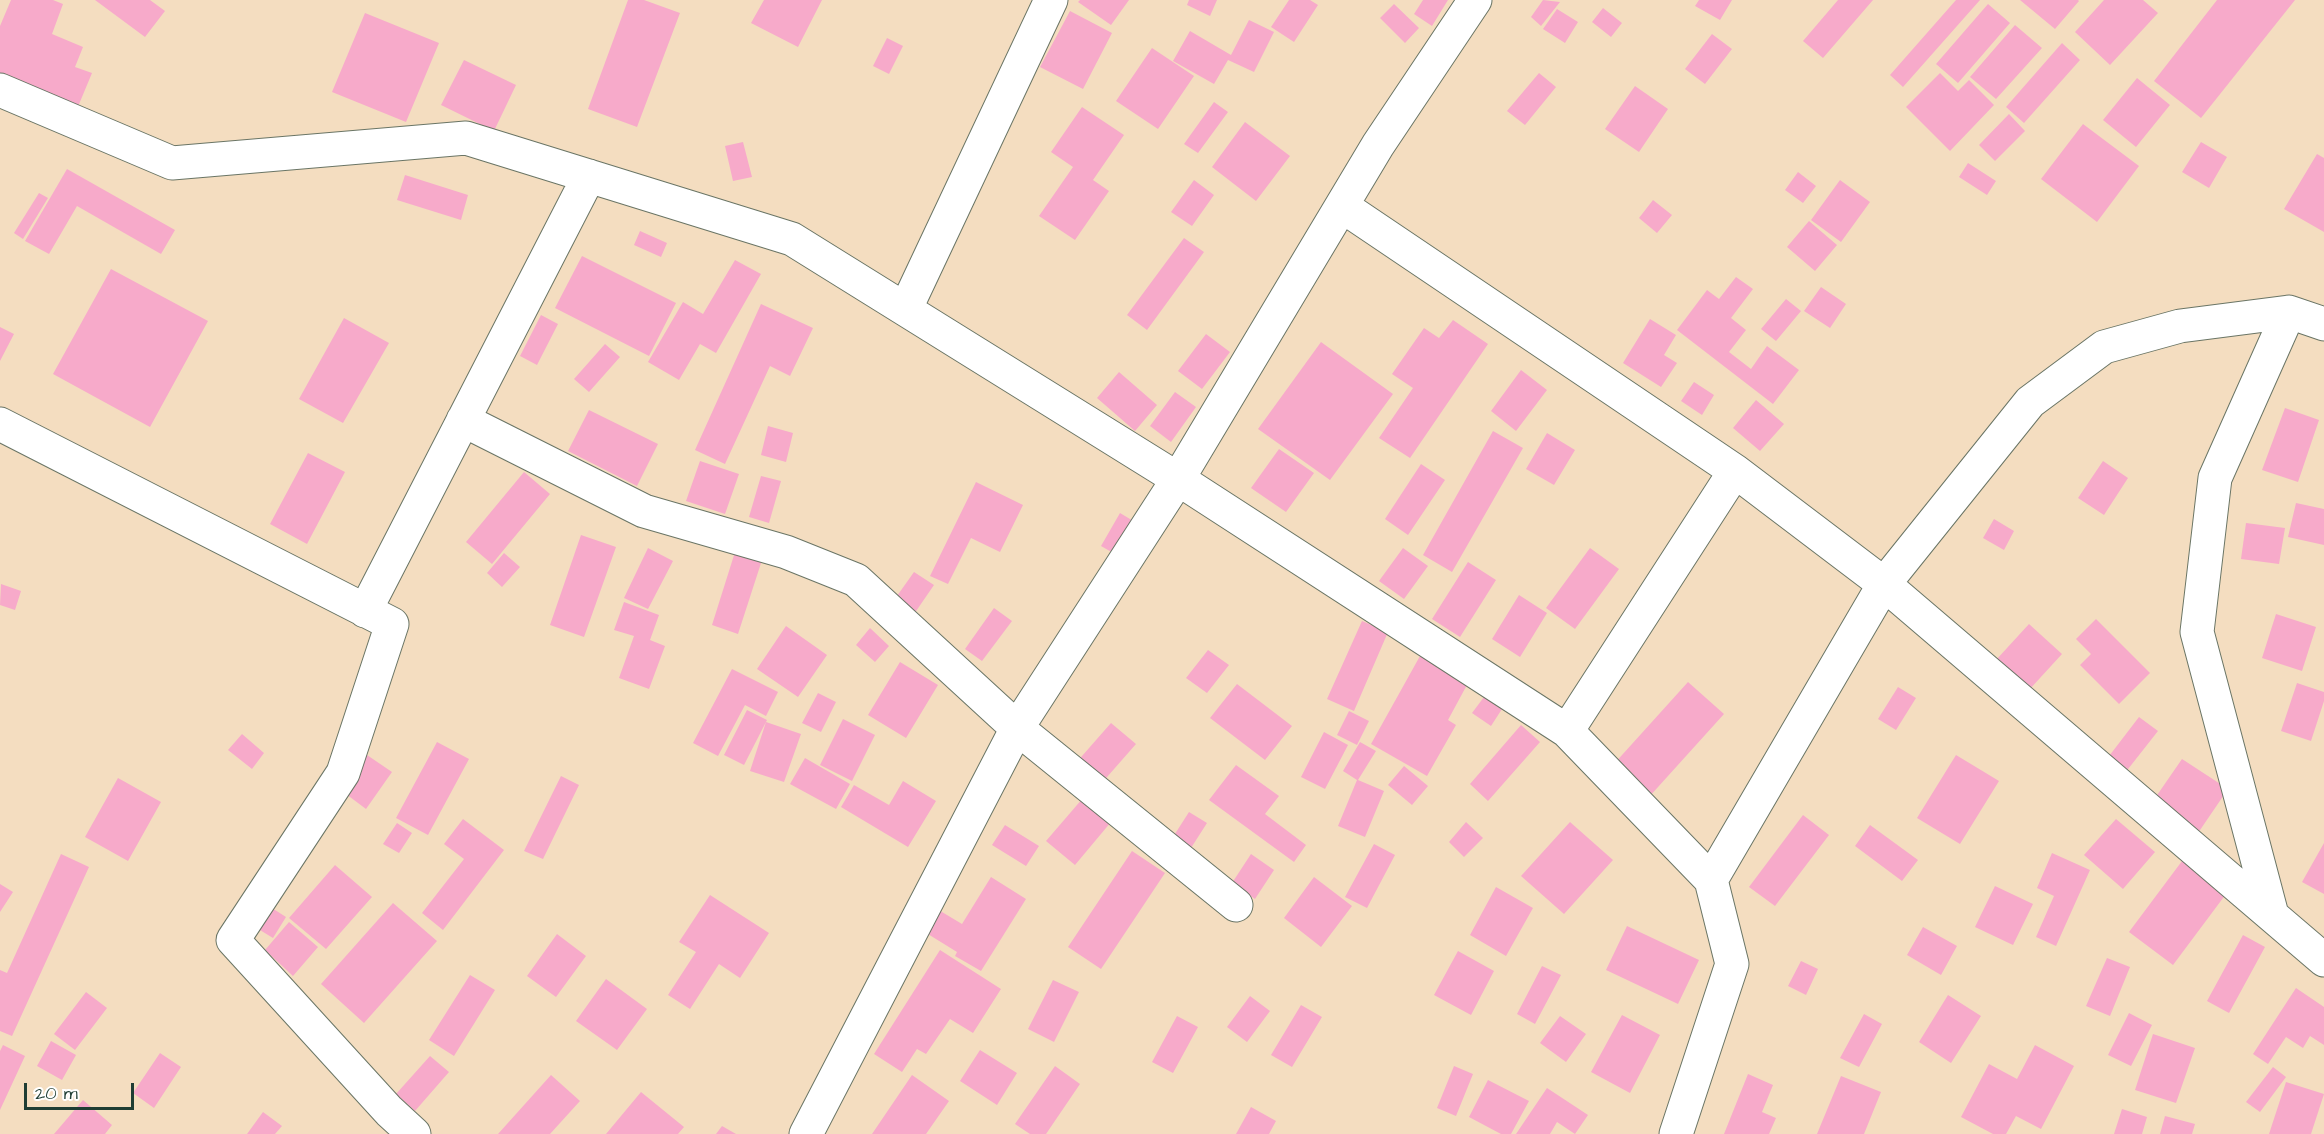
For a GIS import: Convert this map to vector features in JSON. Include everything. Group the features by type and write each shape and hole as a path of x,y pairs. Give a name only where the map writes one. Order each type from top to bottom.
{"street":[{"path":"906,308 1051,0"},
{"path":"807,1134 1017,728 1178,479 1378,145 1475,0"},
{"path":"0,90 172,163 465,138 792,239 906,308 1178,479 1567,731 1711,880 1732,964 1676,1134"},
{"path":"365,611 589,176"},
{"path":"1342,206 1735,471 1884,584 2324,960"},
{"path":"2272,915 2197,632 2215,478 2289,312"},
{"path":"1711,880 1884,584 2031,402 2104,347 2180,326 2289,312 2324,324"},
{"path":"463,420 644,511 786,552 856,580 1017,728 1236,905"},
{"path":"0,424 392,624 343,773 233,940 389,1111 414,1134"},
{"path":"1567,731 1735,471"}],"building":[{"path":"11,0 53,0 63,4 52,34 83,47 75,67 92,73 77,109 0,77 0,26"},
{"path":"95,0 150,0 165,11 145,37"},
{"path":"628,0 644,0 680,13 637,127 588,109"},
{"path":"764,0 822,0 798,47 751,23"},
{"path":"1080,0 1129,0 1111,25 1078,2"},
{"path":"1189,0 1217,0 1210,16 1187,5"},
{"path":"1289,0 1310,0 1318,5 1294,42 1271,27"},
{"path":"1423,0 1448,0 1432,26 1414,14"},
{"path":"1543,0 1560,2 1541,26 1531,17"},
{"path":"1699,0 1732,0 1720,20 1695,6"},
{"path":"1838,0 1873,0 1823,58 1803,41"},
{"path":"1956,0 1980,0 1903,87 1890,75"},
{"path":"2020,0 2078,0 2079,1 2055,29"},
{"path":"2104,0 2143,0 2158,13 2110,65 2075,32"},
{"path":"2217,0 2295,0 2201,118 2154,81"},
{"path":"1394,4 1419,28 1405,43 1380,18"},
{"path":"1988,4 2010,23 1958,83 1936,64"},
{"path":"1603,8 1622,23 1611,37 1592,22"},
{"path":"1557,9 1578,22 1565,43 1543,29"},
{"path":"1070,11 1112,33 1083,89 1040,67"},
{"path":"365,13 439,43 406,122 332,92"},
{"path":"1249,20 1274,32 1254,72 1228,60 1214,84 1173,61 1190,31 1231,55"},
{"path":"2015,25 2042,48 1996,99 1970,77"},
{"path":"1712,34 1732,49 1705,84 1685,69"},
{"path":"887,38 903,46 889,74 873,66"},
{"path":"2062,43 2080,60 2024,123 2006,107"},
{"path":"1152,48 1194,76 1158,129 1116,101"},
{"path":"464,60 516,85 494,131 441,105"},
{"path":"1539,73 1556,87 1525,125 1507,111"},
{"path":"1940,73 1958,91 1969,80 1994,105 1950,151 1906,107"},
{"path":"2137,78 2170,105 2136,147 2103,120"},
{"path":"1635,86 1668,109 1639,152 1605,129"},
{"path":"1214,102 1228,112 1198,153 1184,144"},
{"path":"1082,107 1124,135 1093,180 1109,191 1075,240 1039,216 1073,167 1051,152"},
{"path":"2009,114 2025,131 1995,161 1979,145"},
{"path":"1245,122 1290,156 1256,201 1212,167"},
{"path":"2083,124 2139,166 2097,222 2041,179"},
{"path":"743,142 752,177 733,181 725,146"},
{"path":"2201,142 2227,157 2209,188 2182,172"},
{"path":"2317,154 2324,158 2324,232 2284,209"},
{"path":"1968,163 1996,181 1987,195 1959,177"},
{"path":"67,169 175,230 161,254 77,206 49,254 25,241"},
{"path":"1798,172 1816,186 1803,203 1785,190"},
{"path":"405,175 468,195 461,220 397,200"},
{"path":"1194,180 1214,195 1192,226 1171,212"},
{"path":"1840,180 1870,202 1841,242 1811,220"},
{"path":"39,193 48,198 23,239 14,233"},
{"path":"1653,200 1672,215 1657,233 1639,218"},
{"path":"1809,221 1837,245 1815,271 1787,247"},
{"path":"640,231 667,243 661,257 634,245"},
{"path":"1184,238 1204,252 1147,330 1127,315"},
{"path":"582,256 676,303 649,356 555,308"},
{"path":"735,260 761,274 716,353 700,344 679,380 648,362 683,302 703,314"},
{"path":"111,269 208,321 150,427 53,374"},
{"path":"1736,277 1753,289 1731,318 1746,330 1729,352 1751,369 1767,346 1799,370 1773,404 1677,330 1707,290 1719,299"},
{"path":"1821,287 1846,304 1830,328 1804,311"},
{"path":"1786,299 1801,311 1776,341 1761,329"},
{"path":"761,304 813,328 790,376 770,366 725,464 695,450"},
{"path":"541,315 558,324 537,365 520,356"},
{"path":"344,318 389,343 343,423 299,399"},
{"path":"1650,319 1676,335 1664,355 1677,363 1661,387 1623,363"},
{"path":"1453,320 1488,344 1410,458 1379,438 1413,388 1392,374 1424,328 1439,338"},
{"path":"0,327 14,334 0,361"},
{"path":"1206,334 1230,352 1202,389 1178,371"},
{"path":"1321,342 1393,394 1330,480 1258,429"},
{"path":"605,344 620,357 589,392 574,379"},
{"path":"1521,370 1547,390 1516,431 1491,411"},
{"path":"1119,372 1157,405 1135,431 1097,398"},
{"path":"1694,382 1714,395 1702,415 1681,401"},
{"path":"1175,392 1196,407 1171,442 1150,426"},
{"path":"1756,400 1784,424 1760,451 1733,428"},
{"path":"2285,408 2319,420 2298,482 2262,470"},
{"path":"589,410 658,444 637,486 568,451"},
{"path":"768,426 793,433 786,462 761,455"},
{"path":"1493,431 1523,448 1452,572 1423,555"},
{"path":"1547,433 1575,450 1554,485 1526,469"},
{"path":"1279,449 1314,473 1286,512 1251,488"},
{"path":"308,453 345,472 307,544 270,524"},
{"path":"700,461 739,474 725,514 686,501"},
{"path":"2103,461 2128,478 2104,515 2078,498"},
{"path":"1421,464 1445,480 1408,535 1385,519"},
{"path":"524,472 550,494 492,564 466,542"},
{"path":"761,476 781,481 769,523 749,517"},
{"path":"976,482 1023,505 1000,552 971,538 948,584 930,576"},
{"path":"2296,503 2324,509 2324,545 2288,537"},
{"path":"1120,513 1140,525 1122,558 1101,546"},
{"path":"1994,519 2014,531 2004,550 1983,538"},
{"path":"2246,523 2285,528 2279,564 2241,559"},
{"path":"581,535 616,547 584,637 550,625"},
{"path":"648,548 673,561 648,609 624,598"},
{"path":"1403,548 1428,566 1404,599 1379,581"},
{"path":"1590,548 1619,569 1575,629 1546,608"},
{"path":"735,552 762,560 738,634 712,625"},
{"path":"504,553 520,567 502,587 487,573"},
{"path":"1468,562 1496,580 1460,637 1432,619"},
{"path":"914,572 934,585 912,617 892,603"},
{"path":"1,584 21,591 15,610 0,605"},
{"path":"1519,595 1547,613 1520,657 1492,639"},
{"path":"624,602 659,615 650,640 665,646 649,689 619,678 634,636 614,630"},
{"path":"994,608 1012,621 982,661 965,649"},
{"path":"2276,614 2316,627 2302,671 2262,658"},
{"path":"2096,619 2150,673 2119,704 2080,665 2091,654 2076,639"},
{"path":"1362,621 1388,632 1354,711 1327,699"},
{"path":"2029,624 2062,654 2029,690 1996,660"},
{"path":"786,626 827,655 798,697 757,669"},
{"path":"870,628 889,646 875,662 856,645"},
{"path":"1208,650 1229,665 1207,693 1186,678"},
{"path":"1420,656 1468,683 1448,720 1456,725 1427,776 1371,744"},
{"path":"900,662 938,685 906,738 868,715"},
{"path":"732,669 778,692 766,716 745,705 718,756 693,743"},
{"path":"1688,682 1724,714 1649,797 1613,765"},
{"path":"2297,683 2324,692 2324,701 2311,741 2281,731"},
{"path":"1237,684 1292,726 1265,760 1210,718"},
{"path":"1898,687 1916,698 1896,730 1878,719"},
{"path":"818,693 836,702 821,732 802,723"},
{"path":"1484,697 1502,709 1491,726 1472,713"},
{"path":"747,710 767,720 744,765 724,755"},
{"path":"1349,711 1369,721 1357,745 1337,735"},
{"path":"2139,717 2158,731 2121,778 2103,764"},
{"path":"843,719 875,735 852,781 820,765"},
{"path":"766,722 801,734 784,782 750,771"},
{"path":"1111,723 1136,744 1100,785 1075,764"},
{"path":"1521,725 1540,742 1488,801 1470,784"},
{"path":"1324,732 1348,745 1325,789 1301,777"},
{"path":"242,734 264,753 252,769 228,750"},
{"path":"437,742 469,759 428,835 396,818"},
{"path":"1360,742 1376,751 1358,780 1384,791 1365,837 1338,826 1357,780 1343,771"},
{"path":"367,755 392,772 366,809 342,791"},
{"path":"1956,755 1999,781 1960,844 1917,818"},
{"path":"805,758 850,784 836,809 790,784"},
{"path":"2182,759 2228,789 2198,833 2153,801"},
{"path":"1236,765 1279,796 1265,814 1306,845 1294,862 1209,800"},
{"path":"1404,766 1428,786 1412,805 1388,785"},
{"path":"561,776 579,785 543,859 524,851"},
{"path":"118,778 161,802 128,861 85,837"},
{"path":"903,781 936,801 908,847 841,807 854,785 889,805"},
{"path":"1083,798 1111,822 1075,865 1046,841"},
{"path":"1189,812 1207,823 1191,848 1173,837"},
{"path":"1803,815 1829,835 1775,906 1749,887"},
{"path":"463,819 504,850 443,930 422,913 464,859 444,844"},
{"path":"2116,819 2155,852 2123,889 2084,855"},
{"path":"1466,822 1483,838 1464,857 1449,842"},
{"path":"1570,822 1613,860 1564,914 1521,876"},
{"path":"397,823 412,833 399,853 383,844"},
{"path":"1005,825 1039,846 1026,866 992,845"},
{"path":"1870,825 1918,860 1902,881 1855,846"},
{"path":"2324,843 2324,894 2302,882"},
{"path":"1374,844 1395,855 1367,908 1345,897"},
{"path":"1132,851 1165,873 1101,969 1068,947"},
{"path":"2052,853 2090,870 2056,946 2036,937 2054,896 2037,888"},
{"path":"2188,853 2232,886 2173,965 2129,932"},
{"path":"61,854 89,867 12,1036 0,1031 0,970 7,973"},
{"path":"1251,854 1274,870 1255,899 1232,883"},
{"path":"335,865 372,897 326,949 289,918"},
{"path":"991,877 1026,899 981,971 955,956 957,952 923,931 937,909 962,924"},
{"path":"1314,877 1352,906 1321,947 1284,918"},
{"path":"0,884 13,892 0,912"},
{"path":"1995,886 2033,904 2013,945 1975,927"},
{"path":"1496,887 1533,908 1506,956 1470,935"},
{"path":"710,895 769,933 740,978 719,964 690,1009 668,995 696,952 679,942"},
{"path":"264,903 286,917 273,938 250,924"},
{"path":"393,903 437,941 364,1023 321,984"},
{"path":"289,922 318,947 293,976 265,950"},
{"path":"1627,926 1699,960 1678,1004 1606,970"},
{"path":"1923,927 1957,946 1941,975 1907,955"},
{"path":"557,934 586,956 556,997 527,976"},
{"path":"2243,935 2265,947 2229,1013 2207,1001"},
{"path":"940,950 1001,989 973,1033 950,1019 926,1054 917,1049 902,1072 874,1054"},
{"path":"1458,951 1494,971 1471,1015 1434,995"},
{"path":"2107,958 2130,967 2110,1016 2086,1006"},
{"path":"1801,961 1818,969 1806,995 1788,986"},
{"path":"1542,966 1561,975 1535,1024 1517,1014"},
{"path":"470,975 495,990 454,1056 429,1040"},
{"path":"606,979 647,1009 617,1050 576,1021"},
{"path":"1053,980 1079,992 1054,1042 1028,1029"},
{"path":"2296,988 2324,1007 2324,1045 2310,1036 2303,1048 2286,1037 2268,1064 2253,1054"},
{"path":"86,992 107,1008 75,1050 54,1034"},
{"path":"1948,995 1981,1016 1951,1063 1919,1042"},
{"path":"1250,996 1270,1011 1247,1042 1227,1027"},
{"path":"1301,1005 1322,1017 1292,1067 1271,1055"},
{"path":"2129,1013 2152,1025 2131,1066 2108,1055"},
{"path":"1864,1014 1882,1024 1859,1067 1840,1058"},
{"path":"1622,1015 1660,1035 1630,1093 1591,1072"},
{"path":"1177,1016 1198,1027 1173,1073 1152,1062"},
{"path":"1560,1016 1586,1034 1566,1062 1540,1043"},
{"path":"2153,1034 2195,1048 2176,1103 2135,1090"},
{"path":"51,1041 76,1055 62,1080 37,1066"},
{"path":"3,1045 25,1056 0,1110 0,1051"},
{"path":"2035,1045 2074,1066 2041,1129 2016,1116 2006,1134 1993,1134 1961,1117 1989,1064 2017,1079"},
{"path":"980,1050 1017,1073 997,1105 960,1081"},
{"path":"160,1053 181,1067 154,1108 133,1093"},
{"path":"430,1056 449,1072 415,1111 396,1094"},
{"path":"1055,1066 1080,1084 1046,1134 1030,1134 1015,1124"},
{"path":"1454,1066 1473,1074 1456,1116 1437,1108"},
{"path":"2273,1067 2286,1077 2260,1112 2246,1102"},
{"path":"1748,1074 1773,1085 1762,1112 1776,1118 1769,1134 1724,1134"},
{"path":"551,1075 580,1101 550,1134 498,1134"},
{"path":"912,1075 949,1101 926,1134 872,1134"},
{"path":"1841,1076 1881,1092 1864,1134 1817,1134"},
{"path":"1488,1080 1529,1101 1511,1134 1501,1134 1469,1117"},
{"path":"2286,1082 2324,1094 2311,1134 2269,1134"},
{"path":"1547,1088 1588,1115 1575,1134 1557,1122 1550,1134 1516,1134"},
{"path":"641,1092 684,1127 678,1134 606,1134"},
{"path":"83,1100 112,1125 105,1134 54,1134"},
{"path":"1251,1107 1276,1121 1269,1134 1236,1134"},
{"path":"2122,1109 2147,1117 2142,1134 2114,1134"},
{"path":"263,1112 282,1126 275,1134 247,1134"},
{"path":"2165,1116 2195,1124 2192,1134 2160,1134"},
{"path":"722,1126 736,1134 716,1134"}]}
